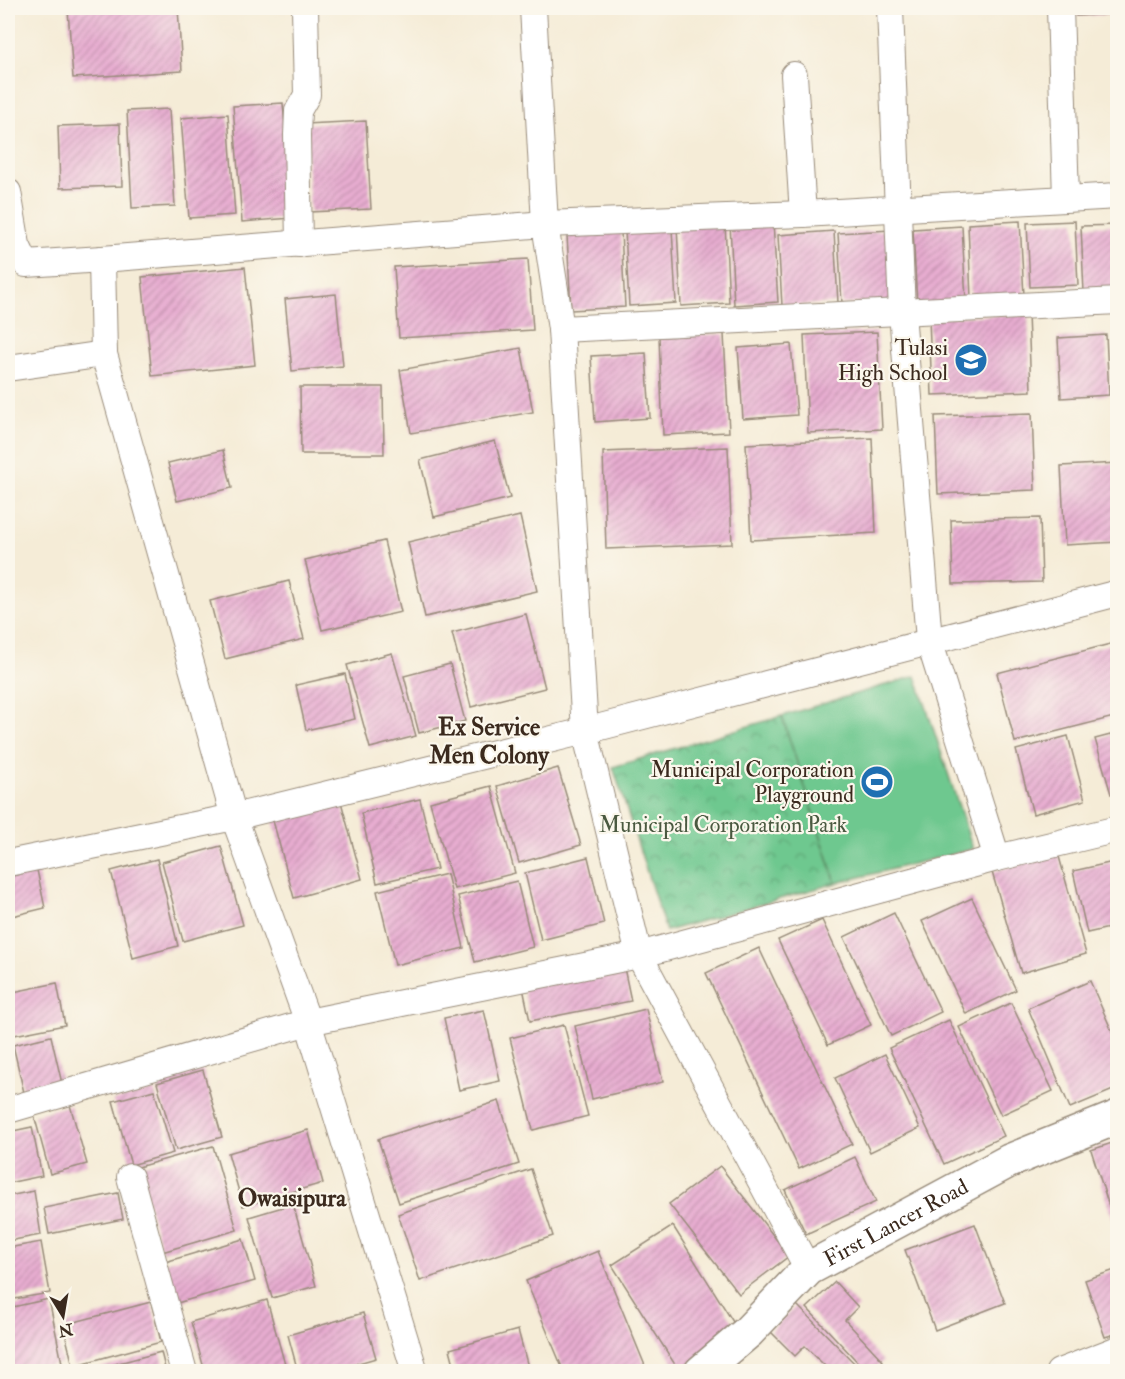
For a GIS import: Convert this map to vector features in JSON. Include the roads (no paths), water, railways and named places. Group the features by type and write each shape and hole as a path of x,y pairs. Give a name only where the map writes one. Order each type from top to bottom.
{"street":[{"path":"299,244 297,135 298,111 307,95 305,8"},
{"path":"533,8 545,224 561,329 585,731 639,955 808,1269"},
{"path":"890,8 902,313 929,640 997,858"},
{"path":"1060,8 1066,198"},
{"path":"795,75 803,214"},
{"path":"8,192 17,245 26,264 102,260 545,224 803,214 1118,196"},
{"path":"102,260 104,354 234,817 308,1022 415,1371"},
{"path":"561,329 1118,301"},
{"path":"8,368 104,354"},
{"path":"8,863 234,817 585,731 929,640 1118,593"},
{"path":"9,1104 308,1022 639,955 997,858 1118,829"},
{"name":"First Lancer Road","path":"701,1371 748,1332 808,1269 1009,1161 1118,1117"},
{"path":"130,1177 184,1371"},
{"path":"1059,1371 1118,1349"}],"place":[{"name":"Tulasi High School","path":"971,360"},
{"name":"Municipal Corporation Playground","path":"877,782"}],"district":[{"name":"Ex Service Men Colony","path":"489,741"},
{"name":"Owaisipura","path":"292,1198"}],"park label":[{"name":"Municipal Corporation Park","path":"723,824"}]}
